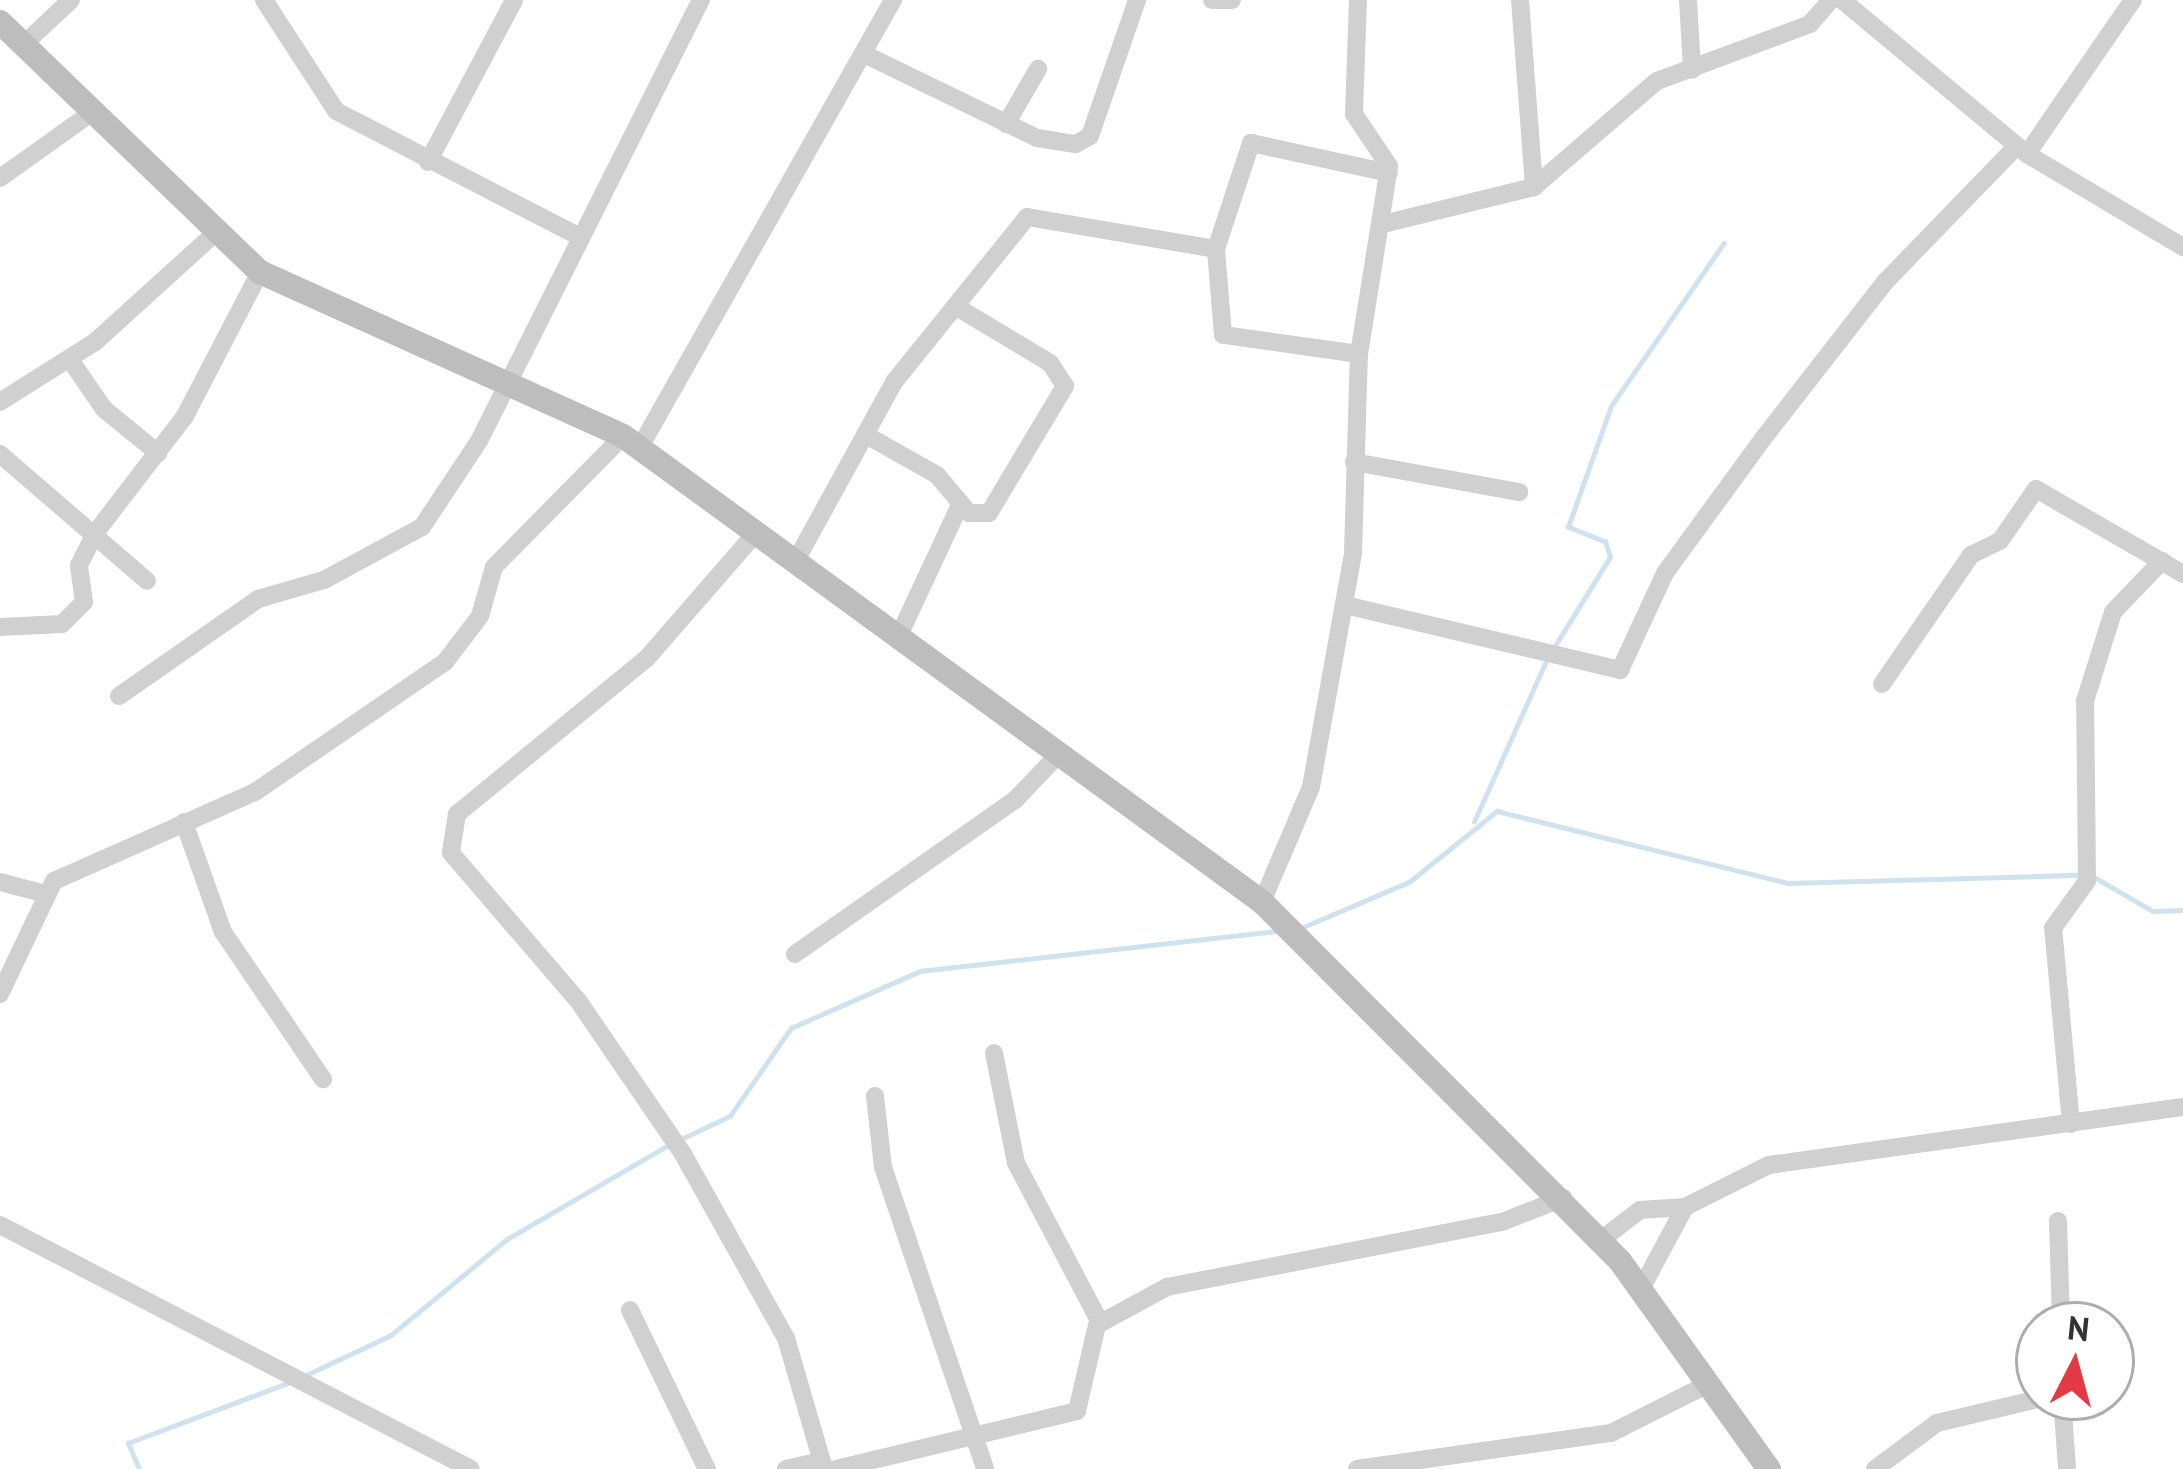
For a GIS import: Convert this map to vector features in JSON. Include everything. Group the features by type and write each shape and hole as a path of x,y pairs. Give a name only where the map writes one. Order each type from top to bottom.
{"main road":[{"path":"0,22 214,235 260,272 371,329 511,380 631,441 1054,758 1262,902 1563,1198 1641,1289 1768,1469"}],"street":[{"path":"23,45 71,0"},
{"path":"264,0 336,111 578,236"},
{"path":"428,162 514,0"},
{"path":"119,696 258,599 324,580 422,526 511,380 578,236 700,0"},
{"path":"0,882 42,892 255,792 445,662 480,616 494,567 631,441 866,56 892,0"},
{"path":"866,56 1058,145 1090,136 1138,0"},
{"path":"1212,0 1232,0"},
{"path":"1262,902 1311,787 1345,605 1359,354 1389,173 1354,114 1358,0"},
{"path":"1520,0 1534,187"},
{"path":"1688,0 1692,70"},
{"path":"1345,605 1620,670 1665,573 1762,440 1886,281 2022,150 2133,0"},
{"path":"1383,224 1534,187 1657,81 1810,25 1831,1 2022,150 2183,247"},
{"path":"1006,124 1038,69"},
{"path":"0,178 91,113"},
{"path":"1359,354 1223,335 1216,249 1256,141 1389,173"},
{"path":"794,564 894,382 1036,215 1216,249"},
{"path":"0,402 71,361 214,235"},
{"path":"0,628 62,625 73,614 96,532 158,453 260,272"},
{"path":"866,435 937,475 959,507 989,513 1066,386 1050,363 960,309"},
{"path":"71,361 104,410 158,453"},
{"path":"0,454 96,532 147,581"},
{"path":"1354,462 1519,492"},
{"path":"1882,684 1971,555 2000,541 2036,489 2183,574"},
{"path":"897,640 959,507"},
{"path":"754,535 647,658 467,804 450,838 461,876 579,1002 683,1154 786,1338 827,1466"},
{"path":"2071,1124 2053,928 2087,873 2085,701 2113,612 2162,561"},
{"path":"795,954 1015,800 1054,758"},
{"path":"184,822 223,932 322,1079"},
{"path":"0,994 42,892"},
{"path":"786,1469 827,1466 973,1438 1077,1412 1100,1322 1016,1163 994,1053"},
{"path":"875,1096 883,1167 986,1469"},
{"path":"1600,1240 1640,1210 1685,1207 1769,1165 2183,1107"},
{"path":"1100,1322 1167,1287 1502,1222 1563,1198"},
{"path":"1641,1289 1685,1207"},
{"path":"2058,1221 2060,1301"},
{"path":"3,1232 290,1372 471,1469"},
{"path":"630,1310 707,1469"},
{"path":"1357,1469 1611,1433 1708,1384"},
{"path":"1875,1469 1936,1423 2015,1404"},
{"path":"2064,1421 2068,1469"}],"waterway":[{"path":"1553,649 1610,557 1605,542 1568,527 1611,406 1724,243"},
{"path":"1474,822 1547,659"},
{"path":"1301,928 1409,882 1497,811 1788,883 2079,875"},
{"path":"2096,878 2153,911 2183,910"},
{"path":"677,1141 730,1116 791,1028 920,971 1278,931"},
{"path":"304,1376 391,1335 507,1239 667,1146"},
{"path":"139,1469 128,1443 288,1383"}]}
